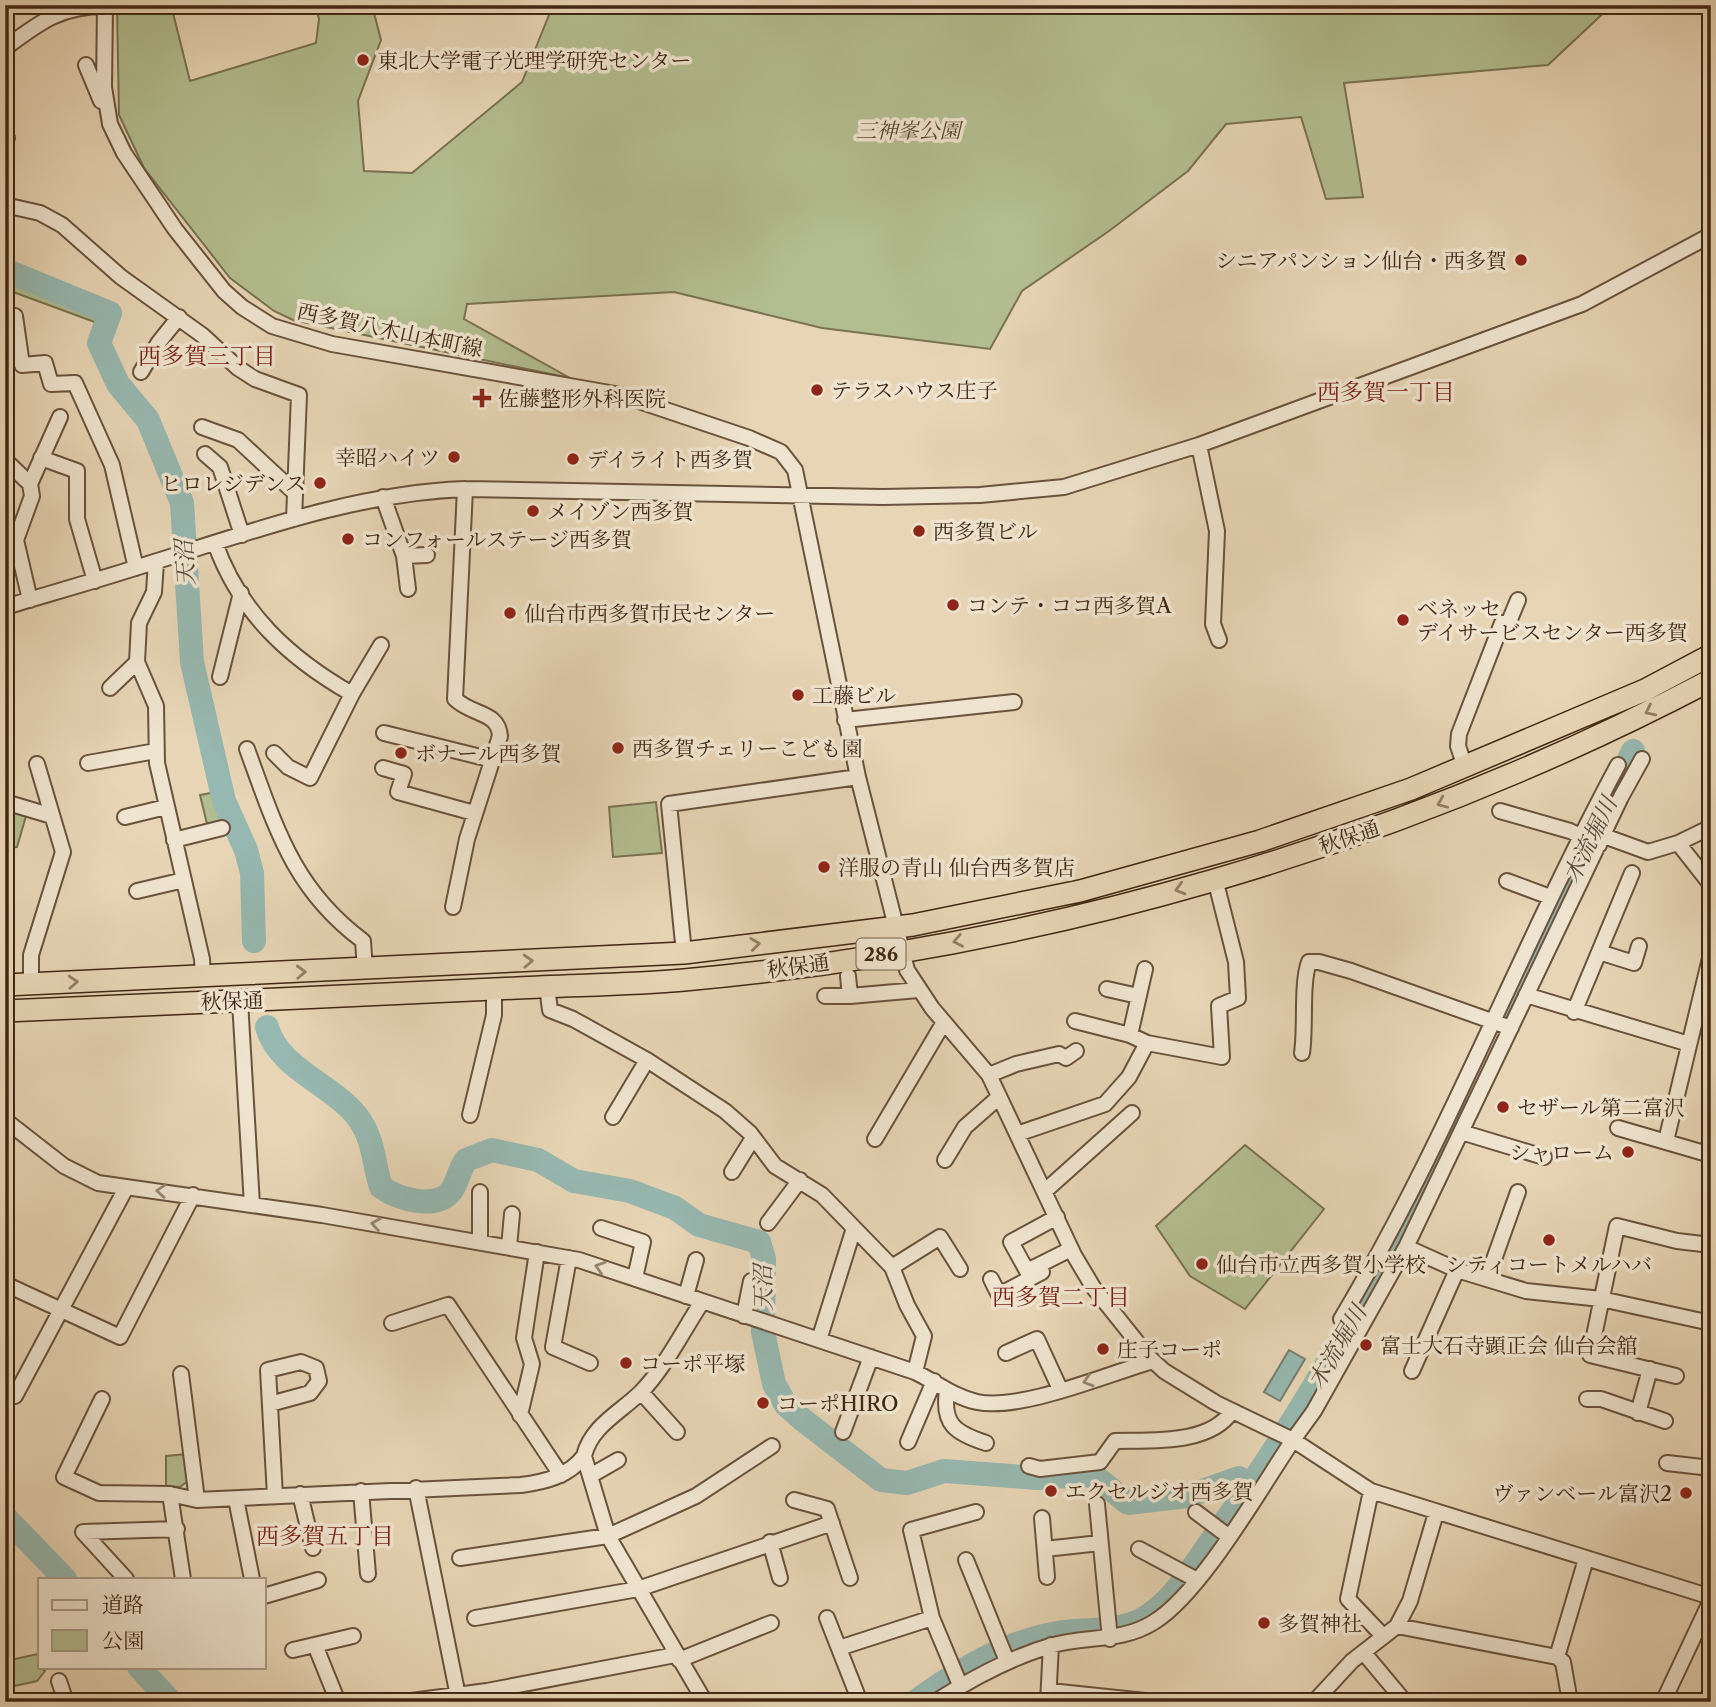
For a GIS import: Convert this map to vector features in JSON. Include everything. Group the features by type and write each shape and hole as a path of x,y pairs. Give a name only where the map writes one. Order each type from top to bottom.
{"highway":[{"name":"秋保通","path":"5,985 684,953 894,927 1080,891 1247,845 1411,789 1465,767 1645,690 1711,655"},
{"name":"秋保通","path":"5,1011 682,980 847,969 900,952 1086,916 1268,865 1419,812 1550,758 1711,680"}],"street":[{"path":"5,48 46,17 87,6 105,6"},
{"name":"西多賀八木山本町線","path":"105,6 106,102 110,124 124,153 176,229 224,291 272,326 332,344 633,398 717,426 781,452 795,470 845,720 900,952 918,990 989,1075 1072,1252 1093,1287 1153,1361 1164,1371 1232,1411 1292,1439 1371,1491 1711,1598"},
{"path":"86,65 99,101 106,102"},
{"path":"5,205 40,213 62,225 121,277 180,317 238,368 255,379 299,395 294,519"},
{"path":"5,607 294,519 383,497 465,489 955,496 1051,489 1091,481 1199,445 1582,304 1711,235"},
{"path":"15,316 22,365 45,363 51,384 75,383 112,465 136,568"},
{"path":"141,372 159,342 180,317"},
{"path":"30,600 16,540 32,496 30,484 60,417"},
{"path":"202,427 237,440 294,492"},
{"path":"1199,445 1217,531 1213,624 1219,640"},
{"path":"205,454 220,467 242,535"},
{"path":"41,458 77,471 77,519 95,581"},
{"path":"5,460 30,484"},
{"path":"453,906 474,813 500,736 499,725 493,719 467,710 455,699 465,489"},
{"path":"383,497 404,556 408,589"},
{"path":"215,543 229,578 284,649 352,694"},
{"path":"404,556 427,555"},
{"path":"156,562 154,592 139,623 137,662 156,706 156,751 166,807 202,958 203,976"},
{"path":"220,677 241,593"},
{"path":"1465,767 1458,746 1459,734 1502,623 1508,624 1518,600"},
{"path":"275,752 288,767 310,778 352,694 381,645"},
{"path":"110,688 137,662"},
{"path":"845,720 1014,702"},
{"path":"384,733 493,761"},
{"path":"247,749 275,826 293,862 334,919 363,941 365,970"},
{"path":"88,763 156,751"},
{"path":"1347,1323 1406,1247 1430,1181 1461,1132 1550,897 1620,797 1642,759"},
{"path":"31,984 32,955 63,852 37,764"},
{"path":"935,1702 1003,1655 1110,1631 1130,1634 1155,1622 1314,1411 1347,1323 1385,1246 1501,1024 1526,995 1592,839 1618,765"},
{"path":"383,768 404,774 398,792 474,813"},
{"path":"684,953 669,804 858,777"},
{"path":"5,802 51,816"},
{"path":"125,817 166,807"},
{"path":"1500,811 1592,839 1648,852 1678,843 1711,827"},
{"path":"174,840 222,828"},
{"path":"1678,843 1711,886"},
{"path":"1574,1012 1632,873"},
{"path":"1075,1021 1130,1035 1147,1043 1222,1057 1219,1006 1238,998 1236,962 1215,878"},
{"path":"137,891 184,880"},
{"path":"1507,881 1550,897"},
{"path":"1599,952 1634,963 1639,946"},
{"path":"1666,1141 1711,954"},
{"path":"1302,1053 1306,1025 1305,972 1308,962 1351,971 1501,1024"},
{"path":"847,969 850,996"},
{"path":"1130,1035 1145,969"},
{"path":"547,986 550,1010 573,1019 702,1093 753,1138 775,1166 822,1195 892,1267 907,1305 924,1336 915,1371"},
{"path":"470,1115 494,1015 494,989"},
{"path":"1107,989 1138,996"},
{"path":"825,996 918,990"},
{"path":"1526,995 1574,1012 1689,1044"},
{"path":"240,1001 252,1205"},
{"path":"875,1139 944,1022"},
{"path":"1017,1134 1105,1104 1129,1077 1147,1043"},
{"path":"989,1075 1016,1064 1059,1054 1066,1058 1076,1051"},
{"path":"613,1116 647,1060"},
{"path":"945,1160 965,1127 999,1097"},
{"path":"1045,1191 1132,1113"},
{"path":"5,1120 79,1176 126,1188 193,1195 569,1258 915,1371 947,1391 977,1402 1016,1402 1153,1361"},
{"path":"1618,1128 1711,1155"},
{"path":"1461,1132 1544,1157"},
{"path":"732,1172 753,1138"},
{"path":"768,1223 800,1180"},
{"path":"15,1396 126,1188"},
{"path":"480,1192 480,1242"},
{"path":"1487,1279 1518,1192"},
{"path":"5,1284 120,1337 193,1195"},
{"path":"509,1247 512,1213"},
{"path":"1057,1217 1011,1242 1027,1271 1072,1252"},
{"path":"1676,1376 1590,1355 1617,1226 1677,1241 1711,1245"},
{"path":"601,1228 643,1242 635,1278"},
{"path":"819,1340 854,1228"},
{"path":"892,1267 940,1237 960,1269"},
{"path":"1406,1247 1457,1270 1526,1291 1601,1299 1711,1323"},
{"path":"520,1415 532,1364 524,1338 537,1252"},
{"path":"991,1279 999,1295 1072,1252"},
{"path":"569,1258 553,1348 590,1363"},
{"path":"686,1296 695,1260"},
{"path":"1412,1371 1457,1270"},
{"path":"751,1281 757,1321"},
{"path":"102,1399 64,1476 99,1493 170,1494 197,1500 546,1482 578,1465 587,1444 598,1431 642,1392 702,1302"},
{"path":"392,1323 448,1305 561,1475"},
{"path":"1006,1353 1037,1339 1060,1390"},
{"path":"843,1432 871,1357"},
{"path":"1638,1413 1650,1369"},
{"path":"181,1374 197,1500"},
{"path":"908,1442 934,1381"},
{"path":"947,1391 944,1412 952,1426 986,1443"},
{"path":"642,1392 677,1432"},
{"path":"1587,1399 1601,1399 1665,1422"},
{"path":"270,1405 275,1496"},
{"path":"1029,1466 1040,1469 1100,1462 1115,1441 1186,1436 1224,1423 1232,1411"},
{"path":"460,1558 608,1535 695,1496 772,1446"},
{"path":"584,1456 608,1535 705,1702"},
{"path":"590,1476 618,1460"},
{"path":"1667,1463 1711,1468"},
{"path":"415,1488 458,1696"},
{"path":"361,1491 368,1574"},
{"path":"1371,1491 1348,1598 1383,1636"},
{"path":"170,1494 183,1578"},
{"path":"300,1494 313,1548"},
{"path":"236,1499 252,1578"},
{"path":"794,1500 827,1509 850,1578"},
{"path":"1097,1504 1110,1631"},
{"path":"956,1690 951,1666 932,1618 911,1530 976,1512"},
{"path":"1196,1512 1221,1531"},
{"path":"1314,1702 1333,1678 1397,1626 1410,1601 1436,1513"},
{"path":"1042,1518 1047,1577"},
{"path":"475,1618 638,1589 832,1523"},
{"path":"125,1578 83,1532 177,1529"},
{"path":"770,1542 780,1578"},
{"path":"1045,1549 1100,1544"},
{"path":"1139,1549 1190,1575"},
{"path":"1557,1657 1586,1559"},
{"path":"966,1560 1003,1655"},
{"path":"266,1595 318,1580"},
{"path":"1663,1702 1711,1598"},
{"path":"827,1618 860,1702"},
{"path":"839,1648 932,1618"},
{"path":"412,1701 488,1696 677,1657 771,1623"},
{"path":"1397,1626 1557,1657 1563,1662 1570,1702"},
{"path":"293,1650 353,1636"},
{"path":"315,1645 338,1702"},
{"path":"1051,1645 1049,1696 1155,1702"},
{"path":"1364,1653 1405,1702"},
{"path":"59,1681 66,1702"}],"green space":[{"name":"三神峯公園","path":"117,5 171,5 190,81 316,43 319,19 315,5 372,5 381,40 358,101 364,171 412,173 522,82 553,5 1617,5 1610,7 1548,65 1344,83 1363,197 1326,199 1301,117 1226,124 1188,171 1109,231 1022,291 990,349 822,328 674,292 467,304 464,319 570,378 293,320 274,311 230,278 144,168 119,115"},
{"path":"5,274 105,315 100,324 5,289"},
{"path":"216,792 225,823 208,828 200,795"},
{"path":"656,802 662,853 613,857 609,807"},
{"path":"5,810 26,816 17,847 5,848"},
{"path":"1245,1145 1324,1209 1245,1309 1190,1276 1156,1226"},
{"path":"187,1454 189,1480 180,1487 166,1486 166,1456"},
{"path":"38,1654 38,1668 45,1671 37,1681 5,1688 5,1661"}],"water":[{"path":"1289,1350 1305,1359 1280,1401 1264,1392"}],"waterway":[{"name":"天沼","path":"5,270 110,313 99,343 118,384 148,420 182,503 192,662 224,801 246,850 252,873 254,941"},
{"name":"木流堀川","path":"1500,1022 1633,751"},
{"name":"天沼","path":"267,1027 273,1041 293,1065 333,1094 356,1115 370,1141 381,1187 397,1195 417,1201 437,1200 452,1190 466,1160 492,1150 538,1160 574,1181 630,1191 675,1208 699,1225 759,1242 764,1259 763,1332 774,1384 786,1405 881,1480 907,1483 944,1471 1037,1478 1086,1475 1097,1478 1128,1503 1188,1496 1239,1478 1247,1491"},
{"name":"木流堀川","path":"915,1702 965,1669 1019,1643 1057,1633 1121,1627 1141,1620 1163,1604 1190,1571 1250,1486 1316,1383 1377,1275 1459,1109"},
{"path":"5,1517 64,1578"},
{"path":"140,1668 171,1702"}],"place":[{"name":"東北大学電子光理学研究センター","path":"363,60"},
{"name":"シニアパンション仙台・西多賀","path":"1521,260"},
{"name":"テラスハウス庄子","path":"817,390"},
{"name":"佐藤整形外科医院","path":"482,398"},
{"name":"幸昭ハイツ","path":"454,457"},
{"name":"デイライト西多賀","path":"573,459"},
{"name":"ヒロレジデンス","path":"320,483"},
{"name":"メイゾン西多賀","path":"533,511"},
{"name":"西多賀ビル","path":"919,531"},
{"name":"コンフォールステージ西多賀","path":"348,539"},
{"name":"コンテ・ココ西多賀A","path":"953,605"},
{"name":"仙台市西多賀市民センター","path":"510,613"},
{"name":"ベネッセ デイサービスセンター西多賀","path":"1403,620"},
{"name":"工藤ビル","path":"798,695"},
{"name":"西多賀チェリーこども園","path":"618,748"},
{"name":"ボナール西多賀","path":"401,753"},
{"name":"洋服の青山 仙台西多賀店","path":"824,867"},
{"name":"セザール第二富沢","path":"1503,1107"},
{"name":"シャローム","path":"1628,1152"},
{"name":"シティコートメルハバ","path":"1549,1240"},
{"name":"仙台市立西多賀小学校","path":"1202,1264"},
{"name":"富士大石寺顕正会 仙台会舘","path":"1366,1345"},
{"name":"庄子コーポ","path":"1103,1349"},
{"name":"コーポ平塚","path":"626,1363"},
{"name":"コーポHIRO","path":"763,1403"},
{"name":"エクセルジオ西多賀","path":"1051,1491"},
{"name":"ヴァンベール富沢2","path":"1686,1493"},
{"name":"多賀神社","path":"1264,1623"}],"district":[{"name":"西多賀三丁目","path":"207,356"},
{"name":"西多賀一丁目","path":"1386,392"},
{"name":"西多賀二丁目","path":"1061,1297"},
{"name":"西多賀五丁目","path":"325,1536"}]}
